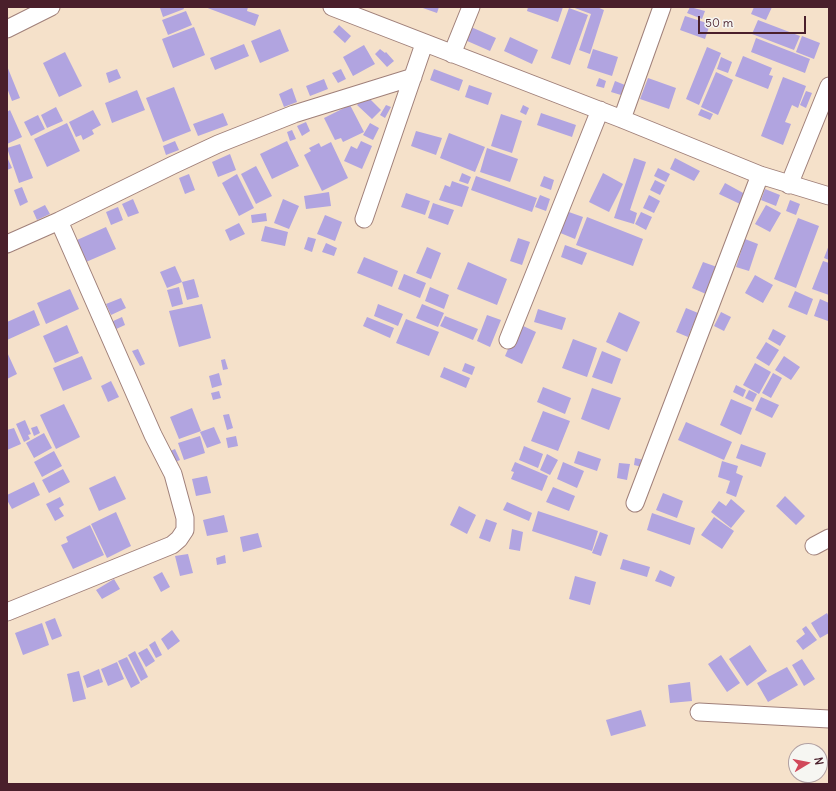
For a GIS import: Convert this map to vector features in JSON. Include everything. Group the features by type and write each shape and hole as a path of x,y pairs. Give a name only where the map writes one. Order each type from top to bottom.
{"street":[{"path":"7,29 51,7"},
{"path":"332,7 424,44 600,110 760,175 829,196"},
{"path":"452,54 471,7"},
{"path":"622,119 662,7"},
{"path":"364,219 424,44"},
{"path":"7,244 59,221 218,144 294,114 413,77"},
{"path":"790,185 829,86"},
{"path":"508,340 600,110"},
{"path":"635,503 760,175"},
{"path":"7,612 172,545 179,539 184,530 185,518 172,474 153,435 59,221"},
{"path":"814,546 829,538"},
{"path":"699,712 829,719"}],"building":[{"path":"183,7 184,9 163,17 160,8"},
{"path":"205,7 248,7 247,11 259,15 255,26"},
{"path":"420,7 439,7 437,13"},
{"path":"528,7 563,7 558,22 527,11"},
{"path":"572,7 597,7 604,10 590,54 579,50 591,14"},
{"path":"690,7 705,11 702,19 687,13"},
{"path":"754,7 772,7 766,20 751,14"},
{"path":"569,8 588,15 570,65 551,58"},
{"path":"186,11 192,25 168,35 162,20"},
{"path":"685,16 710,24 705,39 680,30"},
{"path":"758,20 800,36 794,50 752,34"},
{"path":"339,25 351,36 345,43 333,32"},
{"path":"194,27 205,55 173,68 162,39"},
{"path":"471,27 496,38 490,51 465,40"},
{"path":"280,29 289,51 260,63 251,41"},
{"path":"802,36 820,43 814,59 796,52"},
{"path":"510,37 538,50 532,64 504,51"},
{"path":"756,38 810,59 805,73 751,52"},
{"path":"244,44 249,56 215,70 210,58"},
{"path":"364,45 375,64 353,76 343,57"},
{"path":"707,47 721,53 699,105 686,99"},
{"path":"380,49 385,53 386,52 394,61 387,67 375,54"},
{"path":"593,49 618,57 612,76 587,68"},
{"path":"65,52 82,86 59,97 43,63"},
{"path":"743,56 772,68 769,75 773,76 768,89 735,76"},
{"path":"721,57 732,62 728,73 717,69"},
{"path":"7,66 20,98 12,101 7,88"},
{"path":"117,69 121,78 109,83 106,73"},
{"path":"341,69 346,79 338,83 332,73"},
{"path":"434,69 463,80 459,91 430,80"},
{"path":"716,72 733,80 718,115 701,107"},
{"path":"783,77 806,86 798,108 792,105 785,122 791,124 783,145 761,136"},
{"path":"599,78 606,81 604,88 596,86"},
{"path":"648,78 676,88 669,109 640,99"},
{"path":"324,79 328,89 310,96 306,86"},
{"path":"615,81 625,85 621,95 611,92"},
{"path":"469,85 492,93 488,105 465,97"},
{"path":"174,87 191,131 163,142 146,98"},
{"path":"292,88 297,102 284,107 279,94"},
{"path":"137,90 145,110 112,123 105,103"},
{"path":"806,91 812,93 806,108 800,105"},
{"path":"366,95 381,110 372,119 357,105"},
{"path":"350,105 364,132 343,142 341,138 335,140 324,118"},
{"path":"386,105 391,107 385,118 380,115"},
{"path":"523,105 529,108 526,115 520,112"},
{"path":"56,107 63,121 47,128 41,115"},
{"path":"701,109 713,114 710,120 698,115"},
{"path":"10,110 22,137 7,144 7,112"},
{"path":"93,110 101,125 92,130 94,134 83,140 81,135 76,137 69,122"},
{"path":"223,113 228,125 198,136 193,124"},
{"path":"541,113 576,125 572,137 537,125"},
{"path":"501,114 522,121 512,153 491,146"},
{"path":"38,115 45,129 31,136 24,122"},
{"path":"306,122 310,131 302,136 297,126"},
{"path":"67,123 80,151 47,167 34,139"},
{"path":"370,123 379,128 373,140 363,135"},
{"path":"292,130 296,139 290,141 287,132"},
{"path":"416,131 442,138 436,155 411,146"},
{"path":"449,133 485,147 475,172 440,158"},
{"path":"175,141 179,150 166,155 163,146"},
{"path":"287,141 299,166 272,179 260,154"},
{"path":"361,141 372,146 362,169 344,161 351,146 357,149"},
{"path":"331,142 348,178 322,191 304,155 311,151 309,148 319,143 321,147"},
{"path":"20,144 33,178 19,183 7,148"},
{"path":"487,148 518,159 510,182 480,172"},
{"path":"230,154 236,170 218,177 212,162"},
{"path":"7,157 12,168 7,170"},
{"path":"634,158 646,162 630,210 637,213 634,224 614,218"},
{"path":"675,158 700,171 694,181 670,169"},
{"path":"256,166 272,196 256,204 241,174"},
{"path":"658,168 670,174 666,182 654,176"},
{"path":"462,173 471,177 468,184 459,181"},
{"path":"603,173 623,184 609,212 589,202"},
{"path":"189,174 195,190 185,194 179,178"},
{"path":"237,174 254,208 239,216 222,183"},
{"path":"476,176 537,198 532,212 471,190"},
{"path":"544,176 554,180 551,190 540,186"},
{"path":"655,180 665,185 660,195 650,190"},
{"path":"452,181 469,187 462,207 439,200 445,185 450,187"},
{"path":"725,183 745,194 740,204 719,194"},
{"path":"22,187 28,202 20,206 14,190"},
{"path":"765,189 780,195 776,206 761,200"},
{"path":"329,192 331,206 306,209 304,196"},
{"path":"406,193 430,201 425,215 401,207"},
{"path":"540,195 550,199 546,211 535,207"},
{"path":"649,195 660,201 654,213 643,208"},
{"path":"133,199 139,213 128,217 122,204"},
{"path":"283,199 299,206 289,229 274,223"},
{"path":"790,200 800,204 796,215 786,211"},
{"path":"433,203 454,210 448,225 428,218"},
{"path":"45,205 50,214 37,220 33,211"},
{"path":"766,205 781,213 770,232 755,224"},
{"path":"118,207 123,220 111,225 106,212"},
{"path":"566,211 583,217 575,239 558,232"},
{"path":"641,212 652,217 646,230 635,224"},
{"path":"266,213 267,221 252,223 251,215"},
{"path":"325,215 342,222 335,241 317,234"},
{"path":"587,217 643,239 633,266 576,245"},
{"path":"798,218 819,226 796,288 774,279"},
{"path":"239,223 245,234 230,241 225,230"},
{"path":"265,226 288,232 285,246 261,241"},
{"path":"106,227 116,249 86,262 77,240"},
{"path":"308,237 316,239 312,252 304,249"},
{"path":"518,238 530,242 522,265 510,261"},
{"path":"745,239 758,244 749,271 736,267"},
{"path":"326,243 337,248 334,256 322,252"},
{"path":"565,245 587,253 582,265 561,257"},
{"path":"829,245 829,260 824,258"},
{"path":"427,247 441,253 431,279 416,273"},
{"path":"364,257 398,271 392,287 357,273"},
{"path":"823,261 829,263 829,295 812,289"},
{"path":"468,262 507,279 497,305 457,289"},
{"path":"703,262 717,267 706,294 692,288"},
{"path":"175,266 182,282 167,288 160,272"},
{"path":"404,274 426,283 420,298 398,289"},
{"path":"755,275 773,285 763,303 745,293"},
{"path":"194,279 199,297 187,300 182,282"},
{"path":"179,287 183,304 172,307 167,290"},
{"path":"430,287 449,295 444,309 425,301"},
{"path":"70,289 79,309 46,324 37,303"},
{"path":"795,291 813,299 807,315 788,307"},
{"path":"121,298 126,308 111,315 106,304"},
{"path":"820,299 829,303 828,321 814,316"},
{"path":"202,304 211,338 179,347 169,311"},
{"path":"378,304 403,314 398,326 374,316"},
{"path":"422,304 444,313 438,327 416,318"},
{"path":"686,308 698,313 688,337 676,332"},
{"path":"538,309 566,318 562,330 534,322"},
{"path":"34,310 40,325 7,340 7,322"},
{"path":"619,312 640,322 627,352 606,342"},
{"path":"721,312 731,317 724,331 714,326"},
{"path":"487,315 501,320 490,347 477,341"},
{"path":"445,316 478,329 473,340 440,326"},
{"path":"122,317 125,325 114,330 111,322"},
{"path":"367,317 394,328 390,338 363,326"},
{"path":"406,319 439,332 429,356 396,343"},
{"path":"519,324 536,332 522,364 505,356"},
{"path":"67,325 79,353 55,363 43,336"},
{"path":"773,329 786,336 780,346 768,339"},
{"path":"573,339 597,348 587,377 562,368"},
{"path":"766,342 779,350 769,366 756,358"},
{"path":"138,349 145,364 140,366 132,351"},
{"path":"602,351 621,359 612,384 592,377"},
{"path":"7,352 17,374 7,379"},
{"path":"82,356 92,379 63,391 53,368"},
{"path":"784,356 800,367 791,380 775,370"},
{"path":"225,359 228,369 223,370 221,360"},
{"path":"465,363 475,367 472,375 462,371"},
{"path":"755,363 771,372 759,394 743,385"},
{"path":"444,367 470,378 466,388 440,377"},
{"path":"219,373 222,385 212,388 209,376"},
{"path":"773,373 782,378 771,398 762,393"},
{"path":"111,381 119,397 108,402 101,386"},
{"path":"736,385 746,390 743,397 733,392"},
{"path":"543,387 571,398 565,414 537,402"},
{"path":"592,388 621,398 609,430 581,419"},
{"path":"749,390 757,394 753,402 745,398"},
{"path":"219,391 221,398 213,400 211,393"},
{"path":"761,397 779,405 772,418 755,410"},
{"path":"731,399 752,408 741,435 720,425"},
{"path":"64,404 80,437 56,449 40,415"},
{"path":"192,408 201,431 179,439 170,417"},
{"path":"543,411 570,421 558,451 531,441"},
{"path":"229,414 233,428 227,430 223,415"},
{"path":"25,420 31,434 28,435 30,439 24,442 16,424"},
{"path":"686,422 732,442 724,460 678,440"},
{"path":"37,426 40,433 34,436 31,428"},
{"path":"214,427 221,443 207,448 200,432"},
{"path":"14,428 21,444 7,450 7,430"},
{"path":"44,433 52,448 34,458 26,443"},
{"path":"200,436 205,453 184,460 178,443"},
{"path":"236,436 238,446 228,448 226,438"},
{"path":"741,444 766,453 761,467 736,458"},
{"path":"524,446 543,454 538,468 519,460"},
{"path":"175,449 180,460 173,463 168,452"},
{"path":"54,451 62,466 42,477 34,462"},
{"path":"578,451 601,459 597,471 574,463"},
{"path":"547,454 558,460 550,475 540,470"},
{"path":"635,458 644,460 642,467 634,465"},
{"path":"722,461 738,466 736,473 743,476 736,497 726,493 730,481 718,477"},
{"path":"515,462 548,476 542,491 511,479 514,472 511,471"},
{"path":"563,462 584,471 577,488 557,479"},
{"path":"619,463 630,464 627,480 617,478"},
{"path":"63,469 70,482 49,493 42,480"},
{"path":"115,476 126,499 99,511 89,488"},
{"path":"207,476 211,493 196,496 192,479"},
{"path":"34,482 40,495 12,509 7,500 7,495"},
{"path":"553,487 575,496 569,511 546,502"},
{"path":"663,493 683,501 677,518 656,510"},
{"path":"785,496 805,516 796,525 776,506"},
{"path":"60,497 64,505 59,508 64,516 55,521 46,504"},
{"path":"731,499 745,511 731,528 711,512 719,501 726,506"},
{"path":"507,502 532,513 529,521 503,510"},
{"path":"459,506 476,515 467,534 450,525"},
{"path":"538,511 598,531 592,551 532,531"},
{"path":"116,512 131,546 107,558 91,524"},
{"path":"652,513 695,528 690,545 647,530"},
{"path":"224,515 228,532 207,536 203,520"},
{"path":"714,517 734,531 722,549 701,535"},
{"path":"486,519 497,523 490,542 479,538"},
{"path":"90,525 104,555 73,569 61,545 68,542 66,537"},
{"path":"512,529 523,532 520,551 509,549"},
{"path":"600,532 608,535 601,556 592,553"},
{"path":"258,533 262,547 243,552 240,537"},
{"path":"188,554 193,573 180,576 175,556"},
{"path":"225,555 226,563 217,565 216,558"},
{"path":"623,559 650,567 647,577 620,569"},
{"path":"660,570 675,577 671,587 655,581"},
{"path":"162,572 170,587 161,592 153,577"},
{"path":"575,576 596,582 590,605 569,599"},
{"path":"114,579 120,589 102,599 96,590"},
{"path":"827,613 829,617 829,633 820,638 811,623"},
{"path":"55,618 62,636 52,640 45,622"},
{"path":"42,623 49,645 23,655 15,633"},
{"path":"806,626 817,640 803,650 796,641 805,634 802,629"},
{"path":"172,630 180,641 168,650 161,639"},
{"path":"155,641 162,655 156,658 149,645"},
{"path":"750,645 767,671 747,686 729,659"},
{"path":"147,648 155,661 146,667 138,653"},
{"path":"135,651 148,677 141,681 128,655"},
{"path":"721,655 740,683 727,692 708,664"},
{"path":"127,657 140,683 131,688 118,661"},
{"path":"802,659 815,679 804,686 792,665"},
{"path":"117,662 124,679 108,686 101,669"},
{"path":"787,667 798,685 768,702 757,683"},
{"path":"99,669 103,682 87,688 83,676"},
{"path":"79,671 86,699 73,702 67,674"},
{"path":"690,682 692,701 670,703 668,685"},
{"path":"641,710 646,726 611,736 606,720"}]}
